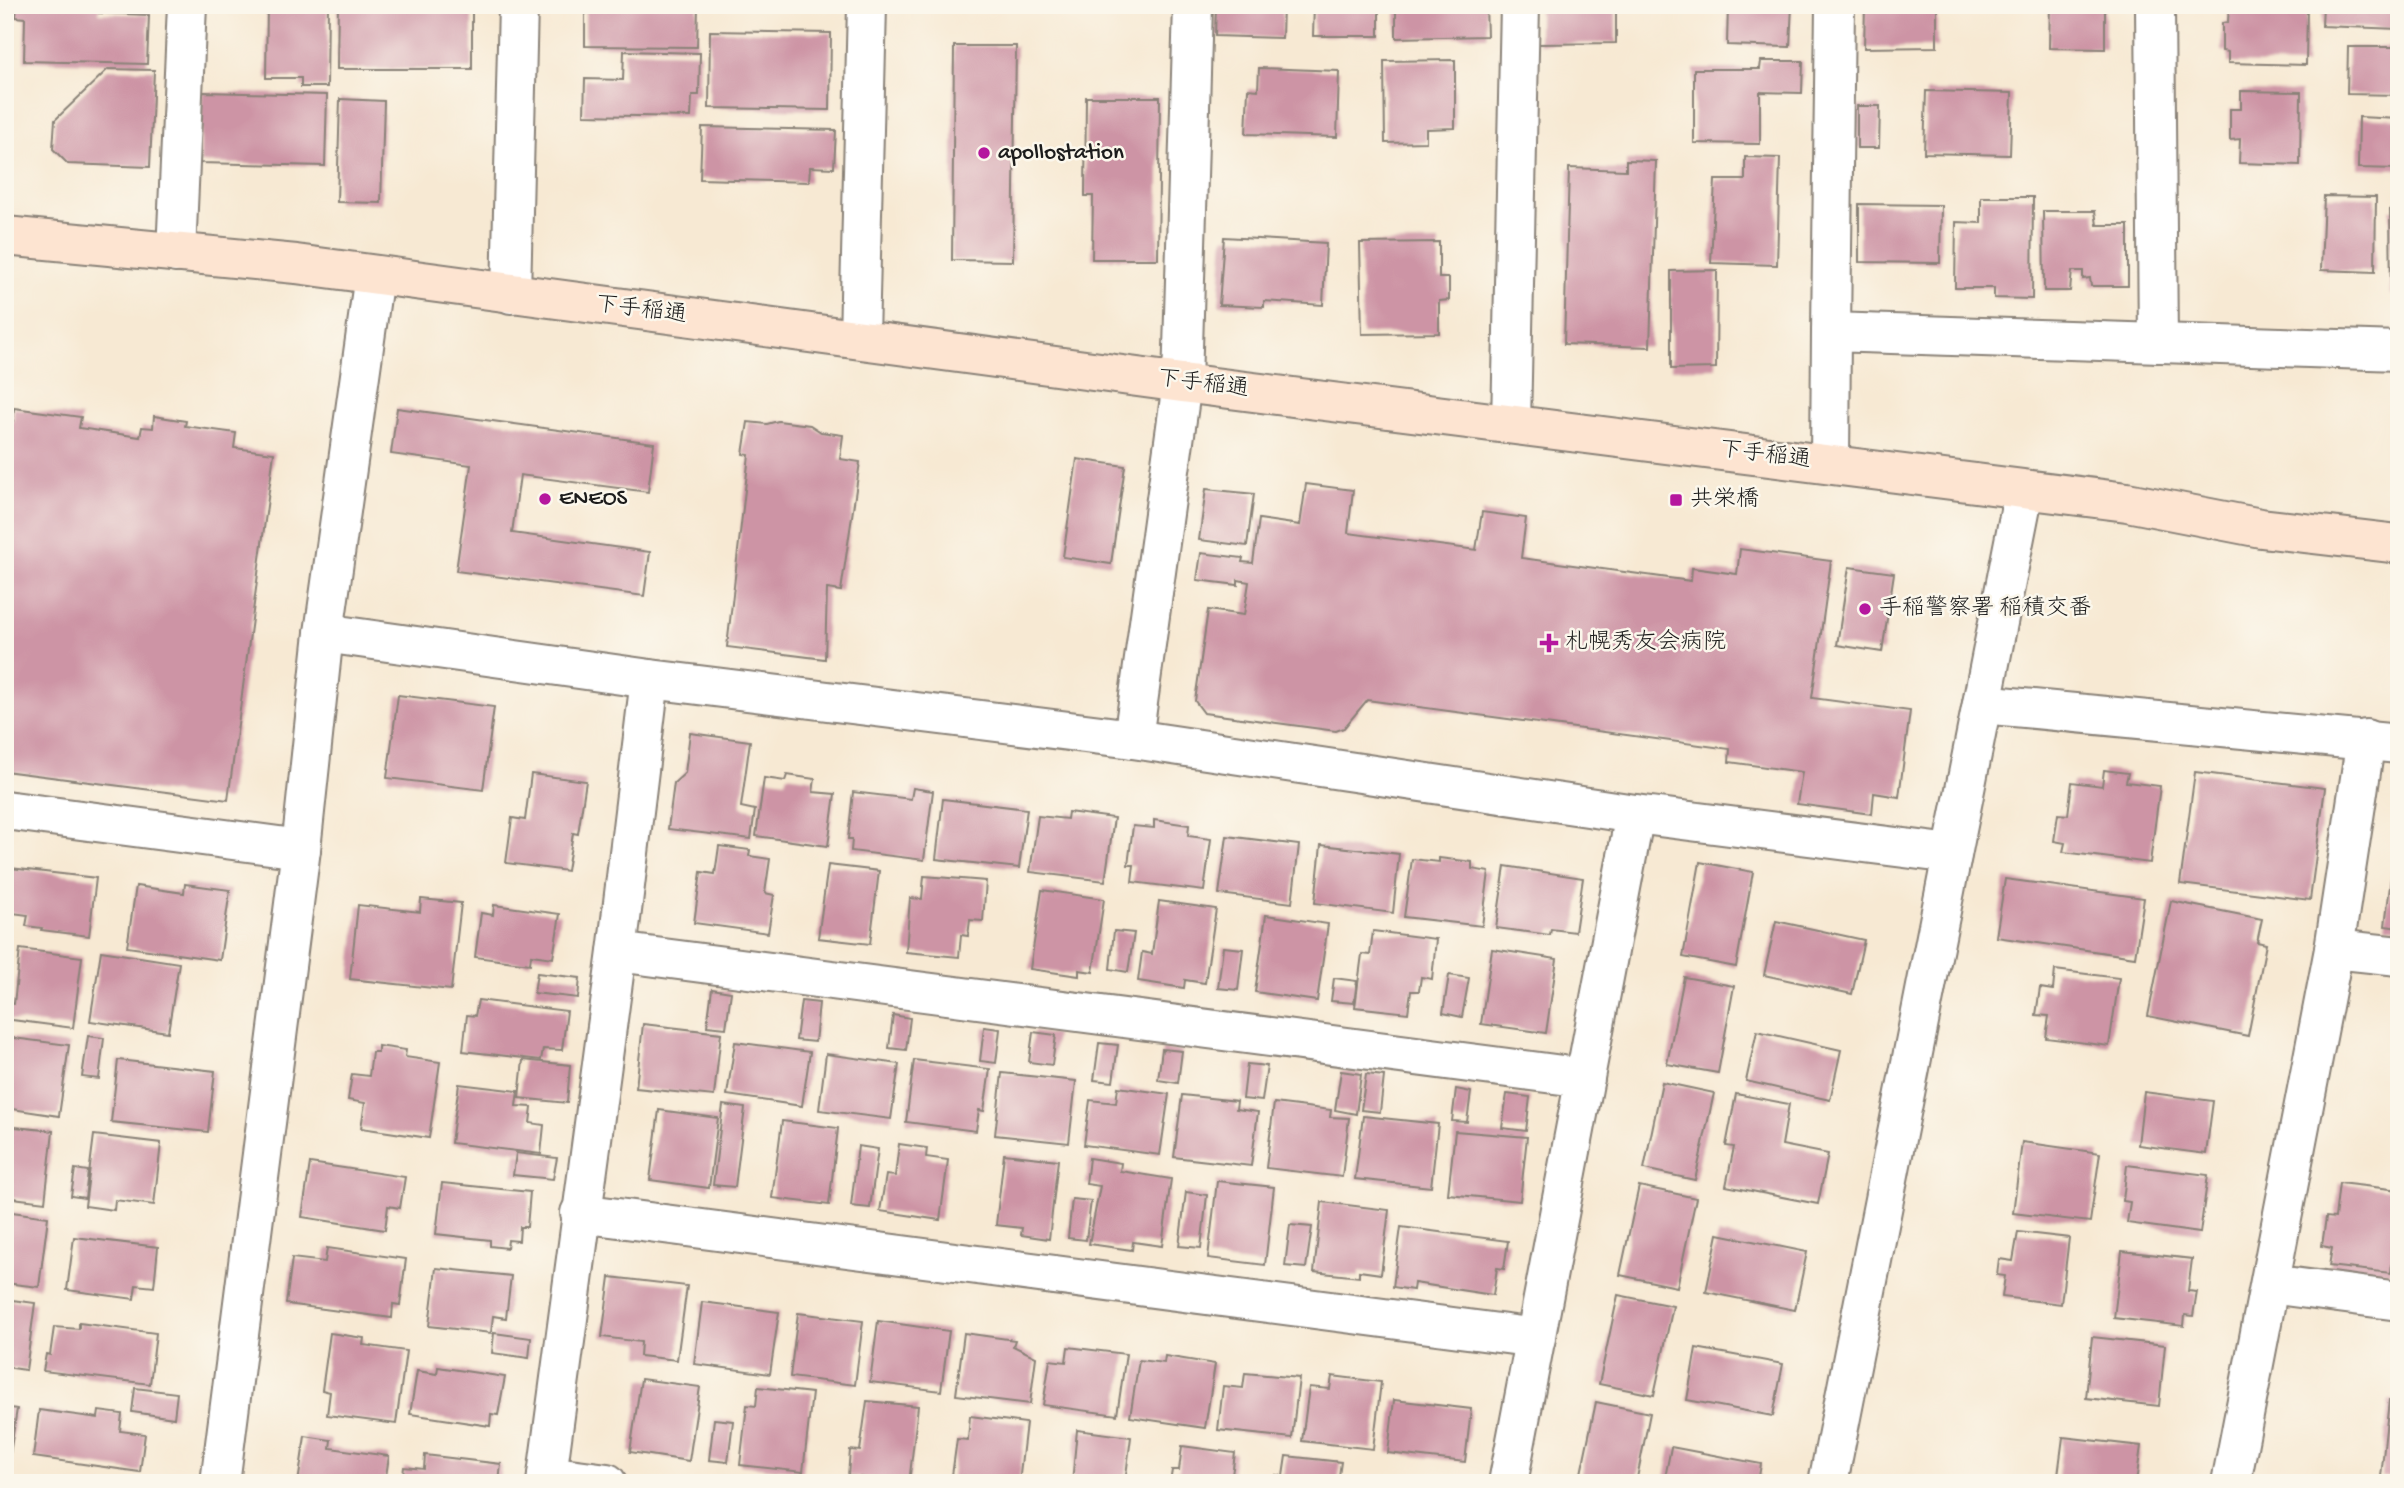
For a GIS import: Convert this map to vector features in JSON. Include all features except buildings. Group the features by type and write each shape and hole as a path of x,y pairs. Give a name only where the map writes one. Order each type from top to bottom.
{"main road":[{"name":"下手稲通","path":"5,236 374,275 1182,383 2127,502 2261,528 2399,544"}],"street":[{"path":"176,253 187,5"},
{"path":"511,294 518,5"},
{"path":"859,339 867,5"},
{"path":"1133,739 1182,383 1193,5"},
{"path":"1511,424 1520,5"},
{"path":"1830,464 1835,5"},
{"path":"2155,5 2158,343"},
{"path":"220,1483 301,849 324,633 374,275"},
{"path":"1831,332 2399,351"},
{"path":"1829,1483 2024,491"},
{"path":"324,633 650,679 1133,739 1635,814 1952,854"},
{"path":"607,1483 546,1479 617,952 650,679"},
{"path":"1982,704 2383,741 2334,949 2231,1483"},
{"path":"5,810 301,849"},
{"path":"1508,1483 1635,814"},
{"path":"2334,949 2399,956"},
{"path":"617,952 1585,1078"},
{"path":"580,1213 1536,1338"},
{"path":"2270,1284 2399,1301"}],"place":[{"name":"apollostation","path":"984,153"},
{"name":"ENEOS","path":"545,499"},
{"name":"共栄橋","path":"1676,500"},
{"name":"手稲警察署 稲積交番","path":"1865,609"},
{"name":"札幌秀友会病院","path":"1549,643"}]}
